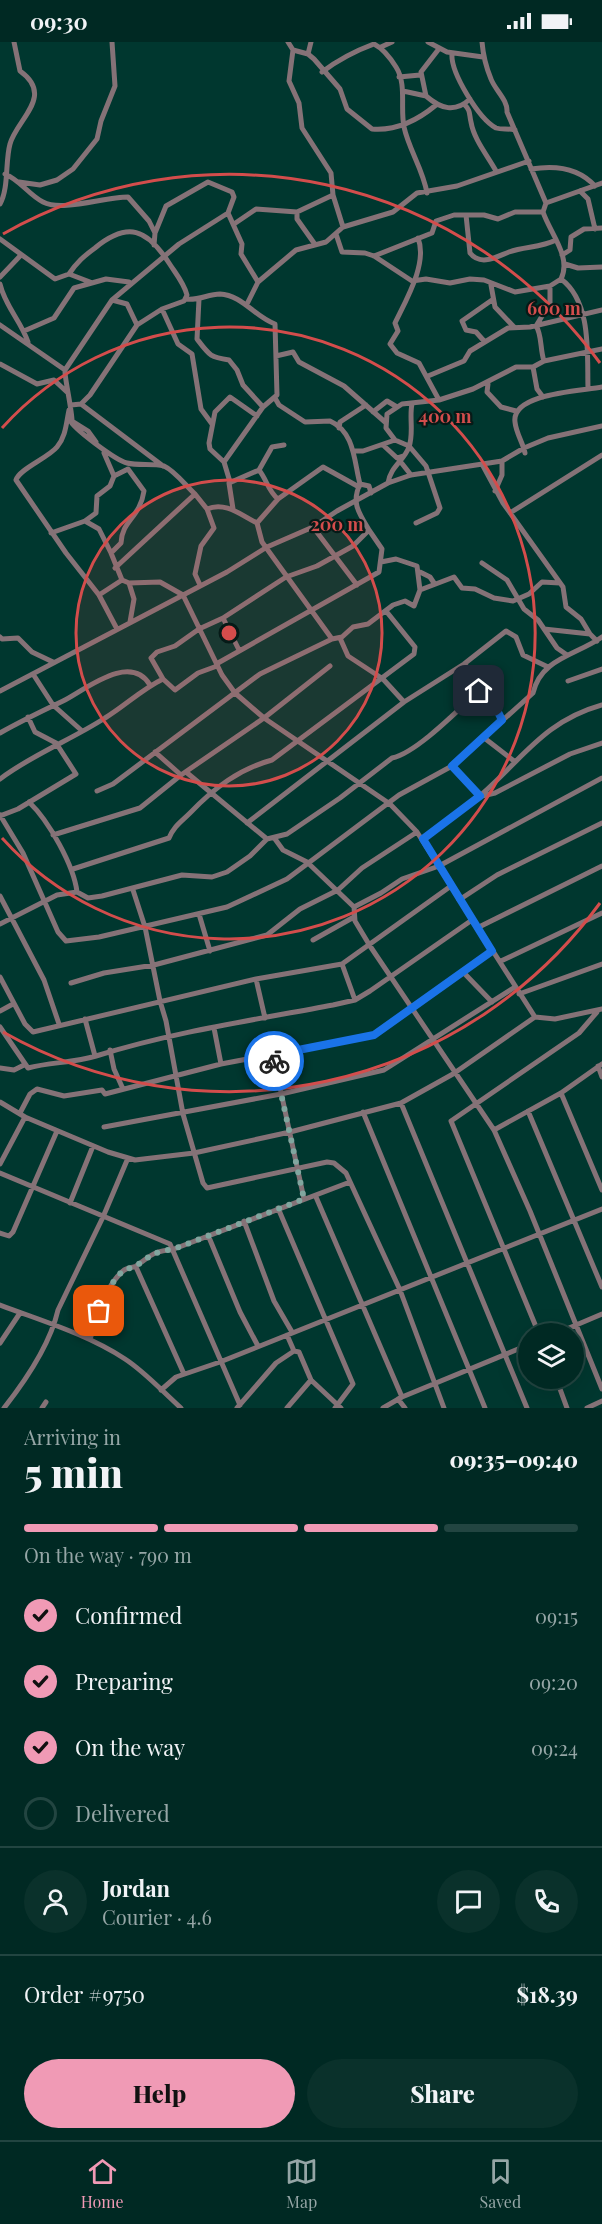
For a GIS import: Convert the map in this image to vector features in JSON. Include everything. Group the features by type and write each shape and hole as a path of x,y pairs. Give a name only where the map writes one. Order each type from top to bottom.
{"street":[{"path":"0,204 10,141 28,115 34,88 31,79 20,71 14,42"},
{"path":"19,182 40,185 57,180 73,169 97,139 100,121 115,86 112,42"},
{"path":"288,42 293,50 288,81 299,103 302,128 332,173 333,195 343,227"},
{"path":"308,54 311,42"},
{"path":"381,47 392,42"},
{"path":"428,42 438,50 483,57"},
{"path":"336,234 342,252 365,253 374,256 412,281 426,279 450,284 470,279 484,280 491,285 515,292 550,286 561,279 565,264 543,212 546,203 507,112 508,106 489,76 488,64 483,57 482,42"},
{"path":"322,72 373,43 381,47 397,67 403,91 404,125 425,179 427,193"},
{"path":"293,50 308,54 322,72 340,89 347,109 372,129 381,130 404,125 424,116 436,105"},
{"path":"399,77 420,75 438,50"},
{"path":"452,53 453,62 470,99 480,114 495,127 515,130"},
{"path":"420,75 426,96"},
{"path":"403,91 426,96 436,105 454,109 470,99"},
{"path":"464,104 471,114 471,125 496,171"},
{"path":"471,114 480,114"},
{"path":"248,304 258,282 296,250 314,243 326,242 343,227 393,212 417,193 457,186 529,161"},
{"path":"531,169 564,168 599,184"},
{"path":"4,174 19,182 45,204 66,206 107,197 128,197 149,221 155,233"},
{"path":"117,629 99,595 51,532 16,480 19,473 36,464 58,446 67,428 70,407 71,396 64,374 65,370 112,300 129,282 197,230 228,213 234,197 232,192 206,182 166,206 155,233 154,245"},
{"path":"546,203 599,184"},
{"path":"562,255 570,250 571,237 584,229 599,228 588,199 580,191"},
{"path":"234,224 256,209 297,212 333,195"},
{"path":"297,212 297,219 314,243"},
{"path":"374,256 400,248 434,231 437,220 454,215 484,215 498,219 515,212 543,212"},
{"path":"228,213 242,244 241,254 258,282"},
{"path":"466,215 470,253 476,258 496,259 509,252 536,248 556,240"},
{"path":"0,239 55,279 69,274 82,257 105,239 125,230 140,233 164,255 185,287 186,299"},
{"path":"418,238 421,260 412,281 407,302 395,323 398,331 390,344 397,353 419,363 439,400"},
{"path":"0,277 21,255"},
{"path":"565,264 578,268 602,267"},
{"path":"69,274 90,282"},
{"path":"24,331 54,318 70,291 90,282 106,279 129,282"},
{"path":"561,279 573,295 582,316 589,352 588,388"},
{"path":"0,284 5,303 24,331 28,342"},
{"path":"491,285 495,307 514,327"},
{"path":"536,326 550,303 550,286"},
{"path":"70,407 81,404 107,372 137,325 162,309 186,299 200,299 220,294 248,304 265,320 275,324 278,393 264,407 224,462"},
{"path":"200,299 197,339 213,357 218,360 229,360 237,370 243,385 264,407"},
{"path":"112,300 127,304 137,325"},
{"path":"484,341 476,332 466,330 462,321 492,300"},
{"path":"162,309 178,344 192,354 201,409 212,424"},
{"path":"428,376 466,359 470,351 484,341 514,327 536,326 602,310"},
{"path":"0,325 28,342 65,370"},
{"path":"536,326 540,333 539,345 544,361"},
{"path":"416,524 439,511 430,483 430,472 409,446 395,440 386,429 387,414 397,407 419,400 439,400 488,384 516,367 533,367 544,361 602,349"},
{"path":"276,356 293,352 301,364 328,375 385,422"},
{"path":"0,364 37,384 54,380 71,396"},
{"path":"533,367 537,389 543,397"},
{"path":"488,384 488,392 501,407 516,411"},
{"path":"525,451 515,423 516,411 526,402 602,387"},
{"path":"233,509 229,486 231,482 224,462 210,449 215,412 230,397 257,416"},
{"path":"275,398 279,405 305,422 330,421 339,428 354,451 359,485 354,503 382,549 379,572 239,650 175,690 163,679 152,657 199,629 223,618 286,577 317,566 353,546 369,530"},
{"path":"373,412 387,401 397,407"},
{"path":"81,404 165,467 195,494 207,509 214,528 201,546 195,574 200,585"},
{"path":"388,483 389,474 409,446 413,423 412,404"},
{"path":"339,428 340,422 366,405"},
{"path":"70,407 72,427 96,442 104,453 114,476"},
{"path":"0,691 183,595 267,547 313,527 388,483 411,475 502,461 548,438 602,426"},
{"path":"354,451 395,440"},
{"path":"231,482 259,470 272,447 284,445"},
{"path":"383,445 396,458 401,459 411,475"},
{"path":"104,453 112,454 124,463 165,467"},
{"path":"510,513 602,455"},
{"path":"495,491 502,476 502,461"},
{"path":"482,464 495,491 560,583 564,590 566,607 581,619 590,634"},
{"path":"257,523 278,500 323,467 359,485 369,486 371,493"},
{"path":"51,532 85,521 96,513 97,496 110,486 114,476 128,469 144,491 141,509 122,531 121,543 111,553"},
{"path":"259,470 267,480 270,492 278,500"},
{"path":"115,568 195,494"},
{"path":"207,509 214,506 233,509 257,523 262,542 332,639"},
{"path":"85,521 99,529 122,580 129,583 160,582 183,595 217,664 235,693 297,742 390,804 417,832 535,1017"},
{"path":"313,527 357,585"},
{"path":"97,791 112,784 270,668 332,639 340,638 353,627 368,624 405,601 414,606 420,590 420,572 417,566 396,559 381,562"},
{"path":"482,563 507,580 524,609 544,629 557,648 567,655"},
{"path":"420,572 430,577 434,584"},
{"path":"420,590 454,577 462,588 485,592 494,598 513,601 542,582 560,583"},
{"path":"99,595 122,580"},
{"path":"129,583 134,599 130,622"},
{"path":"73,870 169,838 173,828 211,791 251,766 272,760 414,654 415,647 386,611"},
{"path":"223,618 239,650"},
{"path":"544,629 590,634 599,639"},
{"path":"247,823 404,702 464,664 506,631 516,637 523,655 548,667"},
{"path":"1,640 18,638 32,652 53,662"},
{"path":"340,638 348,656 383,679 404,702"},
{"path":"28,717 36,732 56,743 76,774 0,816 23,853 58,932 66,941 145,927 200,914 242,902 287,879 307,862 390,804 399,795 452,766 533,693 536,681 548,667 599,639"},
{"path":"464,664 480,680 482,688"},
{"path":"53,835 134,811 148,803 184,774 264,718 330,666"},
{"path":"568,681 602,669"},
{"path":"0,733 108,675 130,673 147,679 150,685"},
{"path":"33,674 53,705 81,730"},
{"path":"0,779 56,743 131,703 150,685 163,679"},
{"path":"155,752 211,791 267,839 275,839 287,834 392,758 400,756 432,733 482,688"},
{"path":"482,688 486,688 502,720"},
{"path":"423,839 480,796 553,726 574,714 602,705"},
{"path":"483,736 514,761"},
{"path":"480,796 495,793 570,754 602,743"},
{"path":"452,766 480,796"},
{"path":"354,907 402,879 439,866 602,778"},
{"path":"29,802 45,820 73,870 77,892"},
{"path":"459,900 497,875 602,823"},
{"path":"71,983 104,973 154,965 267,935 300,909 338,890 362,868 417,832"},
{"path":"0,924 57,895 77,892 88,898 133,890 182,875 212,877 227,872 250,856 267,839"},
{"path":"275,839 284,850 307,862 354,907 354,917 370,946 453,1074 494,1130 575,1323"},
{"path":"477,928 602,866"},
{"path":"0,977 25,1024 33,1032 256,979 342,964 451,886"},
{"path":"133,890 154,965 183,1114 207,1188 327,1162 334,1163 346,1173 400,1290 444,1408"},
{"path":"0,896 44,980 59,1024"},
{"path":"501,961 602,913"},
{"path":"200,914 210,951"},
{"path":"314,940 354,917"},
{"path":"0,1026 28,1068 95,1056 110,1050 169,1036 355,1000 472,920"},
{"path":"0,1164 23,1115 30,1094 37,1089 64,1096 99,1090 105,1094 175,1074 374,1035 464,974 492,951"},
{"path":"342,964 355,1000"},
{"path":"519,994 602,964"},
{"path":"464,974 492,1002"},
{"path":"256,979 265,1018"},
{"path":"104,1126 183,1114 384,1070 515,987"},
{"path":"0,1011 13,1004"},
{"path":"0,1101 57,1131 128,1158 140,1160 194,1152 290,1132 401,1103 453,1074 535,1017 555,1019 600,1011"},
{"path":"534,1323 450,1123 579,1033 600,1011"},
{"path":"85,1019 95,1056"},
{"path":"214,1028 221,1064"},
{"path":"110,1050 114,1069 123,1089"},
{"path":"273,1055 304,1199"},
{"path":"0,1068 14,1070 24,1065"},
{"path":"494,1130 561,1093 600,1065 602,1077"},
{"path":"561,1093 602,1190"},
{"path":"401,1103 527,1408"},
{"path":"528,1111 602,1287"},
{"path":"363,1112 485,1408"},
{"path":"0,1233 9,1236 13,1232 57,1131"},
{"path":"70,1203 93,1146"},
{"path":"4,1408 21,1386 54,1326 58,1310 103,1217 128,1158"},
{"path":"0,1173 165,1241 174,1249 238,1406 276,1363 294,1351"},
{"path":"90,1339 104,1299 122,1272 136,1267 144,1258 156,1252 174,1249 278,1208 316,1197 350,1182"},
{"path":"316,1197 405,1408"},
{"path":"278,1208 353,1384 338,1407 311,1380 301,1354 294,1351"},
{"path":"161,1390 184,1374 220,1362 362,1303 538,1236 602,1209"},
{"path":"244,1221 294,1351"},
{"path":"208,1235 240,1312 258,1346"},
{"path":"136,1267 184,1374"},
{"path":"0,1305 90,1339 135,1366 181,1408"},
{"path":"0,1343 20,1312"},
{"path":"581,1323 602,1314"},
{"path":"584,1345 602,1389"},
{"path":"383,1408 400,1398 518,1349"},
{"path":"287,1408 311,1380"},
{"path":"560,1389 567,1408"},
{"path":"587,1408 602,1401"},
{"path":"42,1408 46,1402"}],"way so far":[{"path":"99,1311 122,1272 136,1267 144,1258 156,1252 174,1249 304,1199 274,1061"}],"route":[{"path":"274,1061 273,1055 374,1035 382,1031 464,974 492,951 423,839 480,796 452,766 502,720 486,688 479,691"}]}
